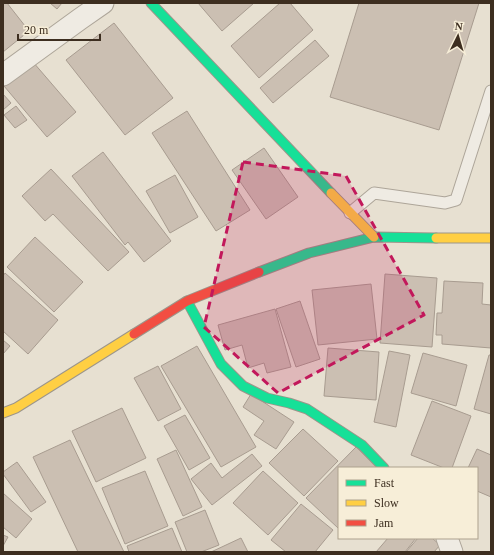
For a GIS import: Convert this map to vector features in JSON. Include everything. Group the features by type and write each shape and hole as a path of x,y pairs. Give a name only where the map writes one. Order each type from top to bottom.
{"street":[{"path":"3,75 103,3"},
{"path":"151,3 374,237"},
{"path":"3,413 16,408 187,301 239,279 309,253 374,237 491,238"},
{"path":"187,301 220,364 243,386 267,398 307,409 362,445 383,467"},
{"path":"447,539 452,552"}],"lane":[{"path":"350,213 374,194 445,203 456,200 491,91"}],"highlighted area":[{"path":"243,162 346,176 424,315 278,393 204,327"}],"building":[{"path":"3,3 7,3 29,31 3,52"},
{"path":"50,3 62,3 57,9"},
{"path":"198,3 254,3 222,31"},
{"path":"280,3 290,3 313,30 259,78 231,46"},
{"path":"359,3 479,3 439,130 330,97"},
{"path":"114,23 173,98 125,135 66,60"},
{"path":"315,40 329,56 273,103 260,88"},
{"path":"33,62 76,112 47,137 4,86"},
{"path":"3,94 11,103 3,110"},
{"path":"16,106 27,120 15,128 4,115"},
{"path":"187,111 250,210 216,231 152,133"},
{"path":"264,148 298,197 266,219 232,170"},
{"path":"103,152 171,241 144,262 128,242 125,245 72,176"},
{"path":"51,169 129,252 108,271 53,214 45,221 22,196"},
{"path":"175,175 198,217 170,233 146,191"},
{"path":"35,237 83,282 54,312 7,267"},
{"path":"5,273 58,320 28,354 3,331 3,276"},
{"path":"385,274 437,278 432,347 380,343"},
{"path":"444,281 483,283 482,304 491,305 491,348 442,344 442,335 436,335 437,313 442,313"},
{"path":"371,284 377,339 318,345 312,290"},
{"path":"300,301 320,359 296,367 276,309"},
{"path":"275,309 291,367 267,373 264,363 248,368 242,345 225,350 218,325"},
{"path":"3,340 10,346 3,354"},
{"path":"197,346 256,447 221,467 161,366"},
{"path":"328,348 379,352 376,400 324,396"},
{"path":"389,351 410,355 396,427 374,422"},
{"path":"423,353 467,365 456,406 411,393"},
{"path":"489,355 491,355 491,414 474,409"},
{"path":"158,366 181,409 158,421 134,378"},
{"path":"251,394 294,422 276,449 254,435 264,421 243,407"},
{"path":"432,401 471,416 452,467 441,467 411,455"},
{"path":"122,408 146,458 96,482 72,431"},
{"path":"185,415 210,458 189,470 164,426"},
{"path":"303,429 338,461 304,496 269,463"},
{"path":"70,440 124,552 78,552 33,457"},
{"path":"356,447 377,467 338,467 338,528 306,498"},
{"path":"477,449 491,455 491,497 478,491 478,467 468,467"},
{"path":"176,450 202,507 183,516 157,459"},
{"path":"252,454 262,466 212,505 191,479 211,463 222,478"},
{"path":"17,462 46,502 31,512 3,474 3,472"},
{"path":"145,471 168,526 125,544 102,488"},
{"path":"263,471 298,503 268,535 233,503"},
{"path":"3,493 32,519 16,538 3,527"},
{"path":"301,504 333,530 315,552 286,552 271,540"},
{"path":"205,510 219,545 201,552 187,552 175,522"},
{"path":"172,528 182,552 129,552 127,546"},
{"path":"3,535 8,537 3,546"},
{"path":"241,538 248,552 211,552"},
{"path":"387,539 415,539 405,552 376,552"},
{"path":"417,539 433,539 440,545 434,552 406,552"}],"traffic: fast":[{"path":"151,3 331,193"},
{"path":"259,272 309,253 374,237 436,238"},
{"path":"187,301 221,364 243,386 267,398 307,409 362,445 383,467"}],"traffic: slow":[{"path":"331,193 374,237"},
{"path":"436,238 491,238"},
{"path":"3,413 16,408 134,334"}],"traffic: jam":[{"path":"134,334 187,301 259,272"}]}
